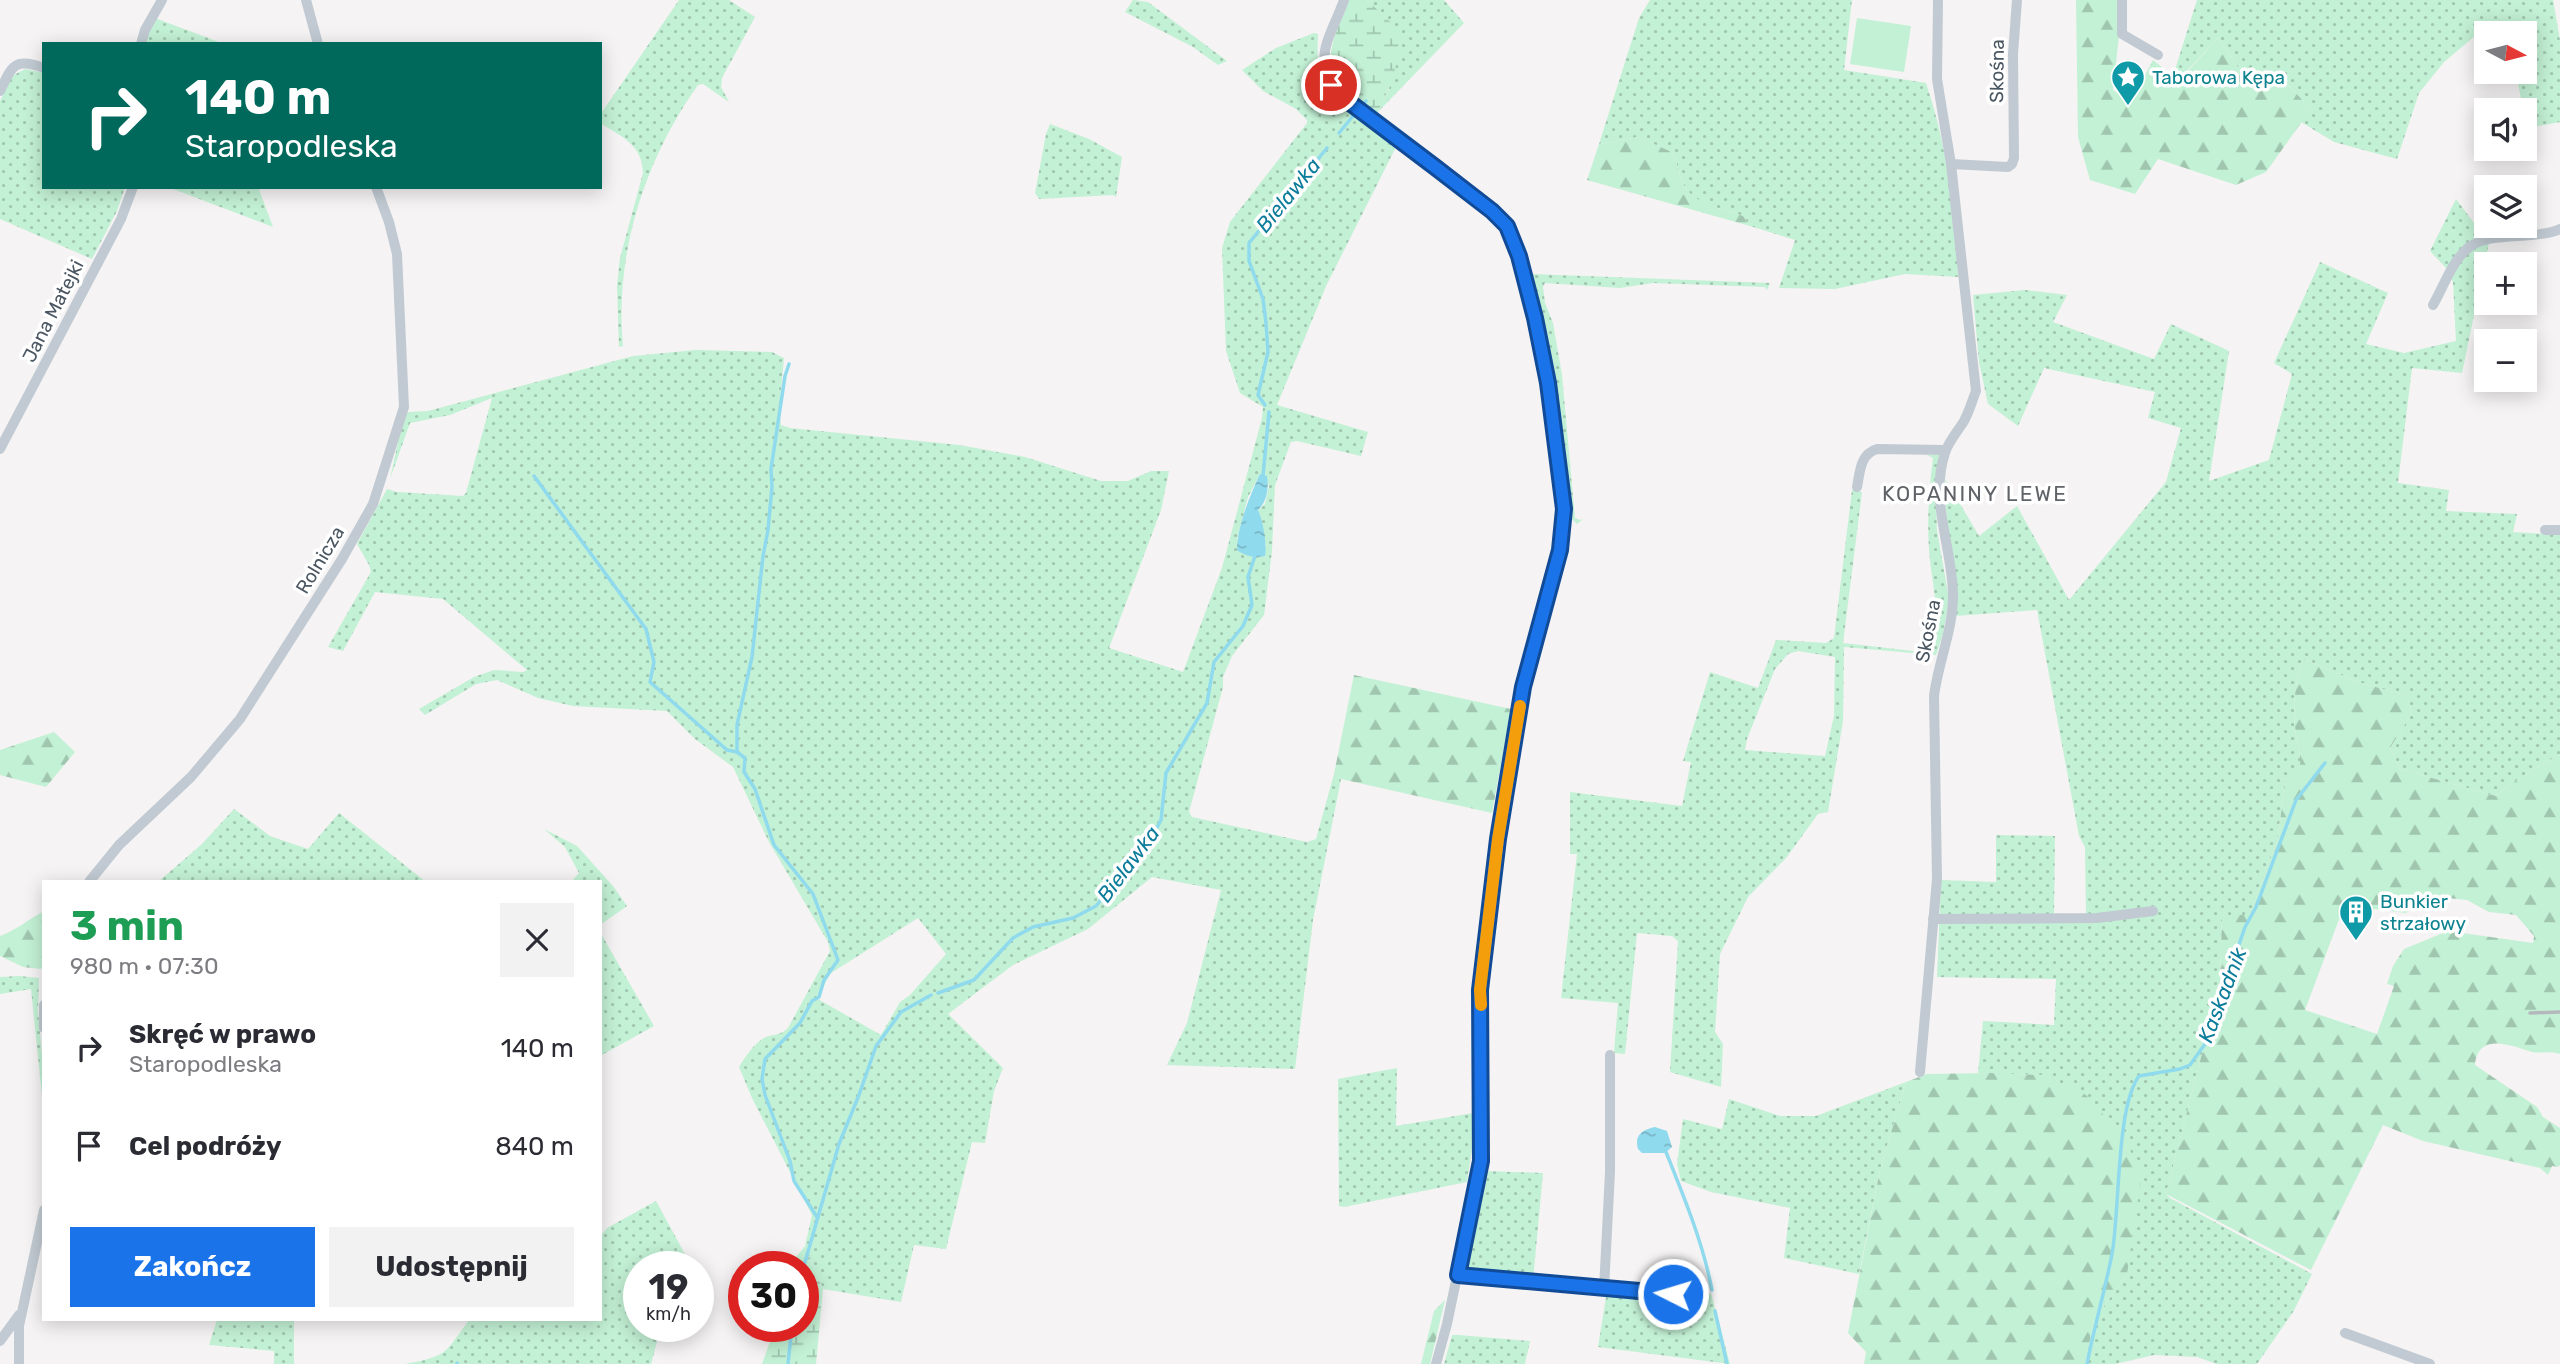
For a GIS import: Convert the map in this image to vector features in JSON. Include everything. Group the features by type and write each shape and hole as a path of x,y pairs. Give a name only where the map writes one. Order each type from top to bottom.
{"street":[{"path":"142,42 145,30 162,0"},
{"path":"306,0 317,42"},
{"path":"1344,0 1325,43 1325,62 1331,85 1345,99 1492,211 1507,226 1512,236 1535,318 1548,383 1564,509 1560,550 1523,687 1498,839 1480,990 1481,1161 1458,1275 1436,1364"},
{"name":"Skośna","path":"1920,1072 1937,879 1934,696 1953,597 1942,527 1940,486 1945,450 1965,419 1976,391 1951,164 1937,79 1938,0"},
{"name":"Skośna","path":"1951,164 2008,167 2012,164 2013,54 2017,0"},
{"path":"2122,0 2122,34 2158,55"},
{"path":"0,92 17,63 28,62 42,67"},
{"name":"Jana Matejki","path":"0,449 121,219 132,189"},
{"name":"Rolnicza","path":"91,880 119,845 191,777 240,719 342,559 373,505 404,407 397,254 377,189"},
{"path":"2433,305 2459,259 2469,247 2483,241 2548,235 2560,229"},
{"path":"1857,487 1864,457 1870,451 1945,450"},
{"path":"2545,530 2560,530"},
{"path":"1933,919 2097,919 2153,911"},
{"path":"1604,1289 1610,1172 1610,1055"},
{"path":"19,1364 19,1326 42,1220"},
{"path":"1458,1275 1673,1294"},
{"path":"0,1341 23,1310"},
{"path":"2345,1333 2430,1364"}],"green space":[{"path":"679,0 729,0 755,17 722,78 721,87 729,102 703,84 698,85 679,114 649,176 637,209 623,277 623,346 619,347 617,286 620,258 643,173 635,148 602,124 602,112"},
{"path":"1133,0 1148,2 1227,61 1218,65 1193,47 1125,12"},
{"path":"1349,0 1367,0 1399,30 1394,73 1377,113 1344,90 1332,69 1332,46"},
{"path":"1367,0 1444,0 1464,23 1377,113 1389,89 1399,31"},
{"path":"1650,0 1852,0 1844,70 1926,83 1949,178 1958,277 1905,274 1835,289 1779,288 1795,240 1750,226 1743,216 1698,200 1682,182 1674,153 1638,137 1599,144 1639,18"},
{"path":"2076,0 2118,0 2119,36 2113,90 2131,102 2153,60 2173,76 2187,72 2218,38 2243,75 2290,87 2311,109 2266,172 2236,185 2158,159 2135,194 2090,180 2078,137"},
{"path":"2197,0 2553,0 2560,40 2560,122 2537,126 2537,98 2521,98 2518,84 2538,84 2538,21 2474,21 2474,37 2444,62 2419,93 2397,159 2334,142 2301,122 2311,109 2290,87 2243,75 2218,38 2187,71 2173,76"},
{"path":"155,18 219,42 146,42"},
{"path":"1857,18 1911,26 1904,72 1850,64"},
{"path":"1314,33 1318,34 1319,65 1329,93 1396,147 1327,284 1277,405 1368,432 1361,456 1297,441 1291,442 1275,485 1272,551 1264,615 1232,656 1223,677 1223,687 1189,812 1192,817 1307,842 1316,839 1334,774 1341,779 1313,920 1295,1069 1167,1065 1187,1023 1221,890 1152,877 1088,929 1013,965 948,1014 1003,1068 994,1091 985,1143 972,1142 946,1249 914,1245 901,1302 823,1289 819,1279 819,1251 807,1251 805,1246 812,1215 739,1067 758,1042 788,1028 830,951 828,942 769,842 733,767 695,739 667,711 573,706 538,698 497,680 476,684 425,715 419,709 474,677 494,670 527,670 443,599 375,592 343,651 328,647 371,572 357,544 387,489 463,496 466,493 492,398 450,415 410,423 390,479 404,415 409,412 428,411 633,356 696,350 772,352 784,358 779,411 781,425 790,428 959,445 1025,457 1101,481 1128,481 1151,471 1169,471 1161,510 1109,648 1183,672 1222,568 1262,418 1263,407 1240,393 1226,351 1222,248 1230,222 1307,123 1296,109 1263,91 1242,70 1276,48","holes":["1260,474 1269,485 1265,504 1258,510 1266,546 1237,540 1248,497","918,918 946,954 910,995 900,1002 881,1035 816,998 831,973"]},
{"path":"25,69 42,73 42,189 124,189 117,211 92,259 0,219 0,101 12,76"},
{"path":"1050,124 1089,139 1122,157 1116,197 1039,199 1035,193"},
{"path":"1638,137 1674,153 1682,182 1692,195 1743,216 1750,226 1587,180 1599,144"},
{"path":"173,189 259,189 273,227"},
{"path":"2456,199 2474,223 2474,238 2485,238 2489,243 2487,252 2474,252 2474,315 2462,373 2412,368 2398,483 2449,490 2446,511 2517,514 2513,532 2560,535 2560,754 2496,796 2400,769 2390,748 2412,713 2407,696 2355,681 2304,659 2295,701 2300,766 2286,780 2277,841 2250,915 2222,916 2220,983 2166,1194 2312,1274 2293,1312 2257,1364 2217,1364 2197,1357 2154,1355 2115,1364 2085,1364 2094,1320 2127,1274 2043,1075 1978,1073 1983,1021 2054,1025 2056,979 1937,977 1941,880 1996,882 1996,835 2055,836 2054,917 2086,915 2085,847 2079,836 2037,610 1955,616 1944,484 1946,480 1979,536 2017,506 2069,600 2166,482 2181,428 2148,418 2155,392 2044,368 2018,426 1988,404 1979,362 1973,295 2025,290 2067,295 2053,322 2154,359 2171,324 2229,351 2209,481 2269,460 2292,374 2274,363 2320,262 2388,293 2366,344 2404,353 2456,341 2453,282 2447,269 2430,251"},
{"path":"1515,223 1532,274 1770,283 1767,290 1765,287 1653,283 1620,288 1545,283 1545,303 1553,323 1562,375 1575,518 1583,519 1577,524 1570,517 1564,451 1547,346"},
{"path":"1927,455 1939,455 1937,530 1949,599 1936,655 1844,647 1843,721 1828,812 1818,814 1786,858 1748,897 1720,954 1715,1032 1723,1044 1721,1087 1670,1072 1678,941 1672,936 1637,933 1625,1054 1614,1053 1618,1003 1561,998 1577,854 1570,854 1570,792 1682,806 1691,762 1683,761 1710,672 1758,688 1776,640 1826,643 1834,638 1852,490 1862,492 1843,643 1931,653 1936,626 1928,538 1933,458","holes":["1798,651 1835,657 1834,716 1825,756 1745,750 1775,669 1788,654"]},
{"path":"2304,659 2355,681 2407,696 2412,713 2390,748 2400,769 2496,796 2560,754 2560,1054 2489,1044 2478,1054 2475,1065 2537,1107 2543,1117 2560,1128 2560,1165 2552,1166 2548,1175 2540,1168 2423,1141 2383,1125 2311,1270 2166,1194 2220,983 2222,915 2250,915 2277,841 2286,780 2300,765 2294,710","holes":["2428,896 2467,900 2489,912 2516,915 2534,936 2533,943 2448,931 2404,949 2393,966 2387,984 2394,986 2377,1034 2305,1010 2341,914 2375,909 2406,913"]},
{"path":"1354,675 1511,709 1492,813 1341,779 1334,774"},
{"path":"54,732 75,752 46,787 0,775 0,750"},
{"path":"234,809 270,836 308,849 339,813 423,880 160,880 202,844"},
{"path":"544,829 577,846 627,906 602,924 602,880 573,880 579,873 565,847"},
{"path":"42,912 41,969 23,967 0,956 0,936"},
{"path":"602,935 654,1026 602,1055"},
{"path":"0,977 39,978 42,1096 31,989 0,994"},
{"path":"1397,1068 1396,1126 1473,1113 1472,1149 1467,1182 1339,1206 1338,1079"},
{"path":"1927,1074 2043,1075 2086,1095 2124,1139 2142,1172 2127,1274 2094,1320 2085,1364 1864,1364 1866,1352 1848,1333 1880,1170 1906,1082"},
{"path":"1906,1082 1880,1170 1859,1274 1784,1258 1790,1208 1711,1192 1681,1181 1677,1164 1683,1119 1722,1129 1729,1099 1780,1116 1816,1116"},
{"path":"1487,1171 1543,1173 1533,1280 1463,1272"},
{"path":"656,1201 683,1251 623,1251 623,1342 657,1342 651,1364 405,1364 430,1359 444,1352 468,1321 602,1321 602,1234 607,1228"},
{"path":"819,1279 823,1289 819,1332"},
{"path":"1711,1293 1730,1364 1598,1347 1606,1297 1698,1303"},
{"path":"1445,1300 1430,1364 1421,1364 1434,1311"},
{"path":"217,1321 294,1321 294,1364 274,1364 274,1351 209,1345"},
{"path":"1452,1335 1530,1341 1525,1364 1444,1364"},
{"path":"770,1342 818,1342 816,1364 762,1364"}],"water":[{"path":"1260,474 1267,476 1268,481 1265,499 1258,510 1265,539 1265,556 1254,557 1237,550 1245,511"},
{"path":"1655,1127 1667,1131 1672,1147 1665,1153 1642,1153 1638,1149 1638,1137"}],"waterway":[{"name":"Bielawka","path":"1339,133 1353,116"},
{"name":"Bielawka","path":"1265,405 1258,395 1268,352 1266,323 1263,299 1249,261 1249,243 1327,148"},
{"path":"789,364 771,469 768,530 752,657 737,725 737,752 745,758 744,772 755,789 774,845 813,894 838,960 824,980 819,997 812,1001 800,1023 765,1059 762,1079 765,1095 790,1161 794,1181 817,1217"},
{"name":"Bielawka","path":"1263,476 1269,412"},
{"path":"534,476 646,629 654,662 650,682 727,750 737,752"},
{"name":"Bielawka","path":"938,993 974,980 1013,938 1033,927 1073,918 1096,906 1151,839 1161,820 1166,773 1207,703 1214,662 1243,626 1252,605 1248,577 1256,553"},
{"name":"Kaskadnik","path":"2087,1364 2112,1254 2122,1134 2132,1091 2139,1076 2190,1065 2205,1044 2245,927 2256,907 2296,800 2325,763"},
{"name":"Bielawka","path":"808,1251 839,1144 876,1046 901,1012 931,995"},
{"path":"1666,1152 1698,1238 1712,1290"},
{"path":"1715,1311 1727,1364"},
{"name":"Bielawka","path":"788,1364 790,1342"}],"railway":[{"path":"2530,1013 2560,1012"}],"slow traffic":[{"path":"1481,1005 1480,990 1498,839 1520,706"}],"place":[{"name":"Taborowa Kępa","path":"2128,107"},
{"name":"Bunkier strzałowy","path":"2356,942"}],"district":[{"name":"KOPANINY LEWE","path":"1975,493"}],"route":[{"path":"1331,85 1345,99 1492,211 1507,226 1519,256 1535,318 1548,383 1564,509 1560,550 1523,687 1498,839 1480,990 1483,1062 1481,1161 1458,1275 1673,1294"}]}
